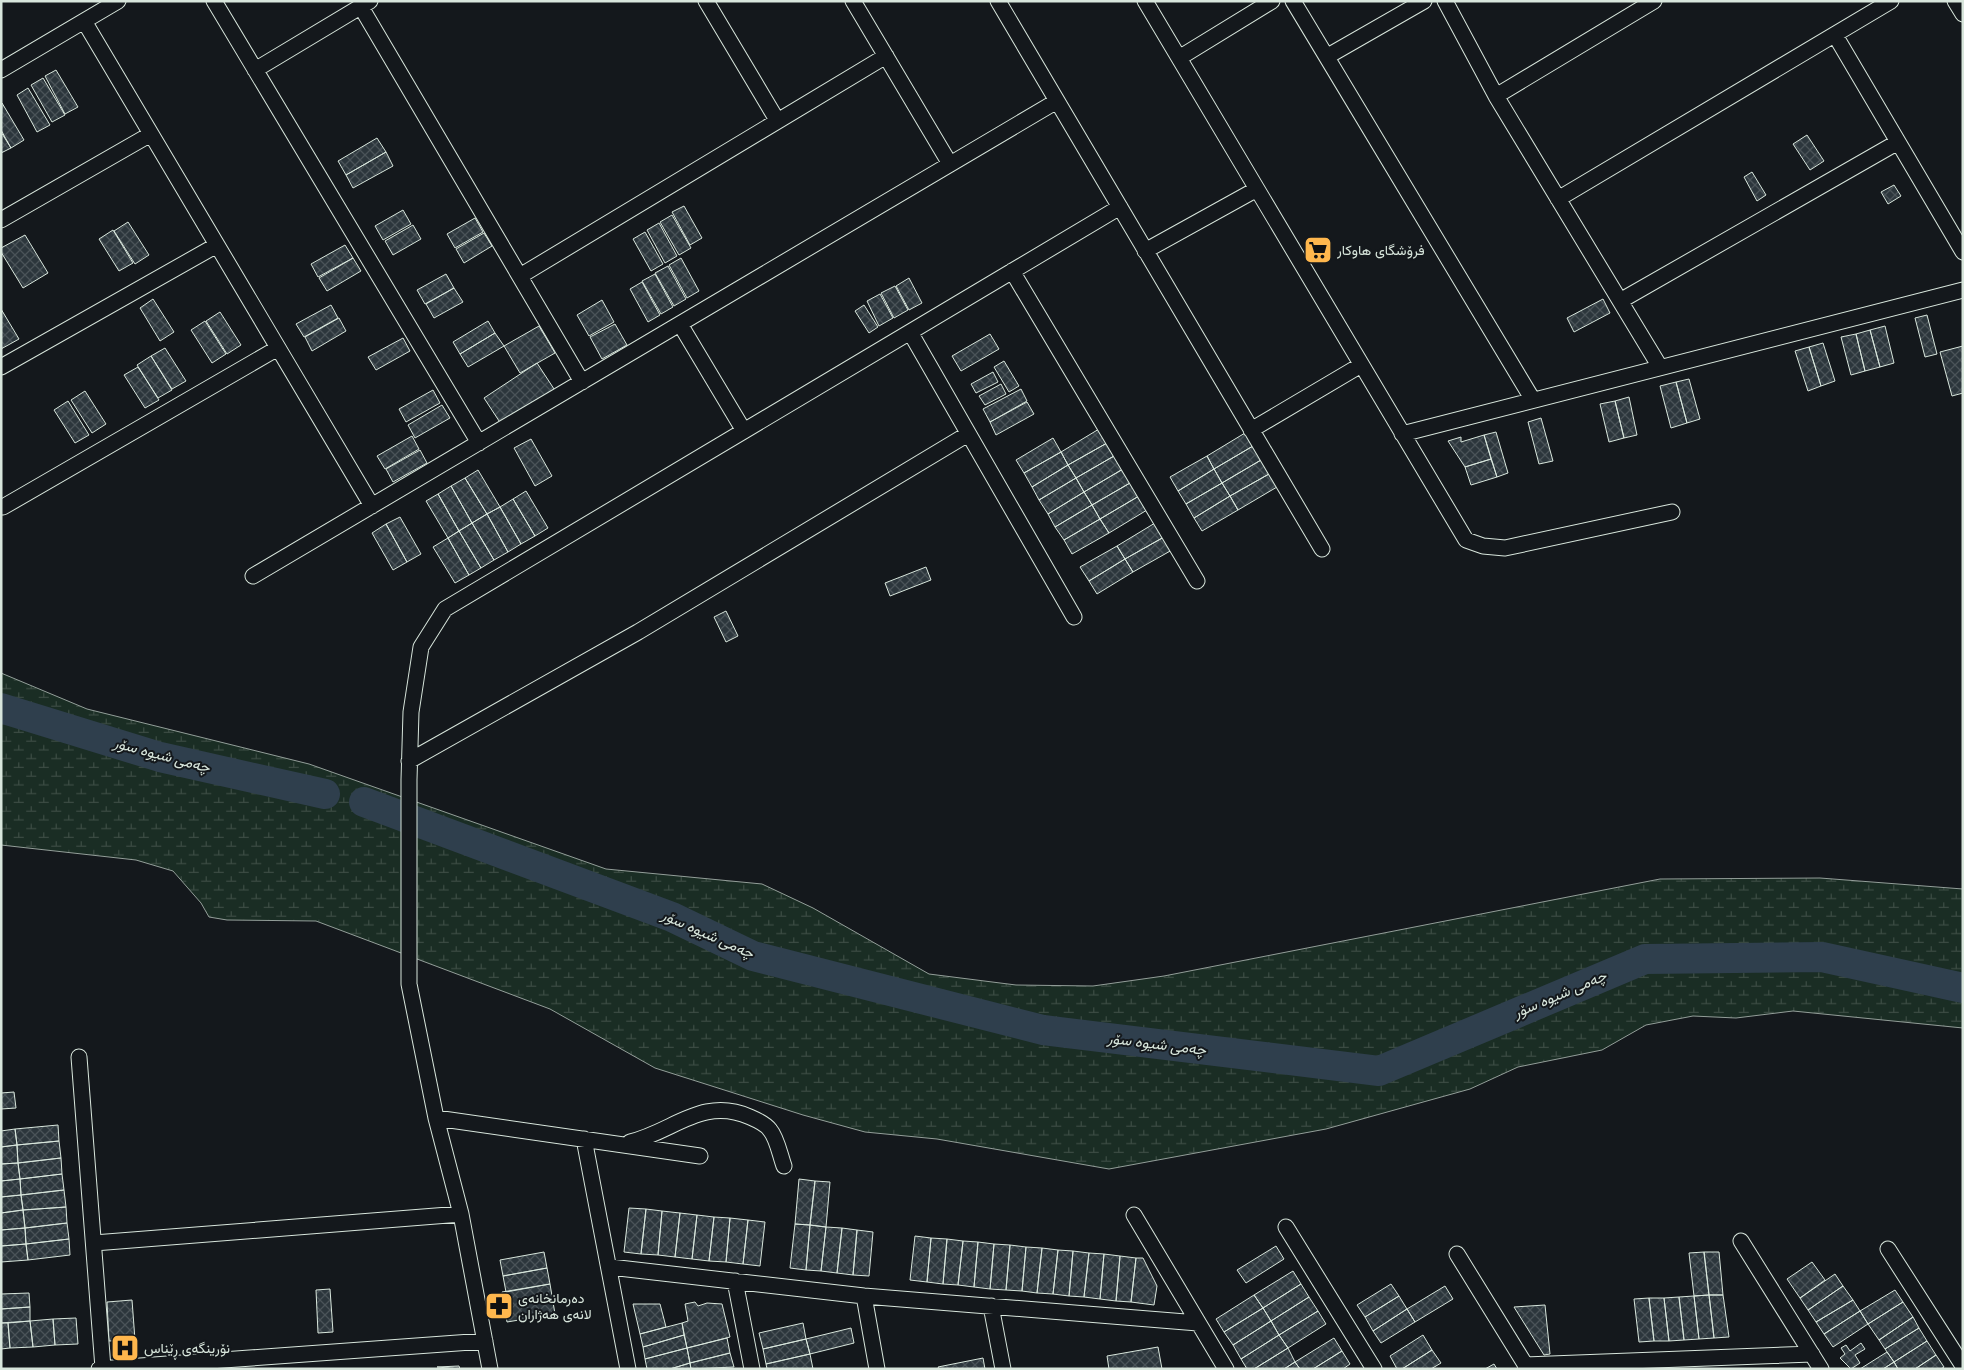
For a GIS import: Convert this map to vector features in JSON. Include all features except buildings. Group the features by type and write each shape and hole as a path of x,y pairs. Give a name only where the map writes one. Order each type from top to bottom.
{"street":[{"path":"1,70 118,1"},
{"path":"214,1 479,443"},
{"path":"706,1 777,120"},
{"path":"853,1 950,164"},
{"path":"998,1 1322,549"},
{"path":"1145,1 1466,540 1483,546 1505,548 1672,512"},
{"path":"1178,58 1272,1"},
{"path":"1293,1 1328,56 1533,400"},
{"path":"1328,56 1424,1"},
{"path":"1445,1 1496,96 1660,368"},
{"path":"1496,96 1654,1"},
{"path":"1558,199 1891,1"},
{"path":"1955,1 1963,14"},
{"path":"255,70 366,4 582,382"},
{"path":"84,21 372,506"},
{"path":"1834,35 1963,252"},
{"path":"520,276 886,56"},
{"path":"253,576 1057,101"},
{"path":"1,220 151,134"},
{"path":"1620,301 1898,142"},
{"path":"1145,251 1256,189"},
{"path":"490,1369 461,1214 436,1118 409,984 409,761 412,712 421,647 445,609 1120,207"},
{"path":"1,367 217,245"},
{"path":"1012,272 1197,581"},
{"path":"1402,434 1963,290"},
{"path":"680,324 744,431"},
{"path":"910,332 1074,617"},
{"path":"3,507 278,348"},
{"path":"1251,430 1361,365"},
{"path":"409,761 638,632 968,434"},
{"path":"79,1057 94,1243 101,1369 485,1341"},
{"path":"624,1144 646,1138 678,1121 704,1111 739,1112 758,1120 770,1130 784,1166"},
{"path":"436,1118 700,1156"},
{"path":"584,1139 628,1369"},
{"path":"94,1243 461,1214"},
{"path":"1134,1215 1226,1369"},
{"path":"1286,1227 1374,1369"},
{"path":"1741,1241 1821,1369"},
{"path":"1888,1249 1963,1366"},
{"path":"1457,1254 1526,1367 1675,1364 1812,1354"},
{"path":"610,1267 864,1296 1198,1323"},
{"path":"735,1281 752,1369"},
{"path":"864,1296 877,1369"},
{"path":"991,1306 1003,1369"}],"green space":[{"path":"1,673 87,709 309,764 606,869 762,884 813,908 929,974 1016,985 1093,986 1164,976 1660,879 1820,878 1963,889 1963,1028 1793,1011 1736,1018 1693,1016 1646,1025 1602,1050 1518,1067 1470,1089 1326,1129 1109,1169 937,1139 865,1132 803,1115 655,1068 550,1009 316,921 227,920 209,917 201,903 173,871 136,860 1,845"}],"waterway":[{"name":"چەمی شیوە سۆر","path":"1,708 160,757 325,794"},
{"name":"چەمی شیوە سۆر","path":"364,802 672,917 753,956 1043,1030 1379,1071 1645,959 1822,957 1963,988"}],"place":[{"name":"فرۆشگای ھاوکار","path":"1318,250"},
{"name":"دەرمانخانەی لانەی هەژاران","path":"499,1306"},
{"name":"نۆرینگەی ڕێناس","path":"125,1348"}]}
